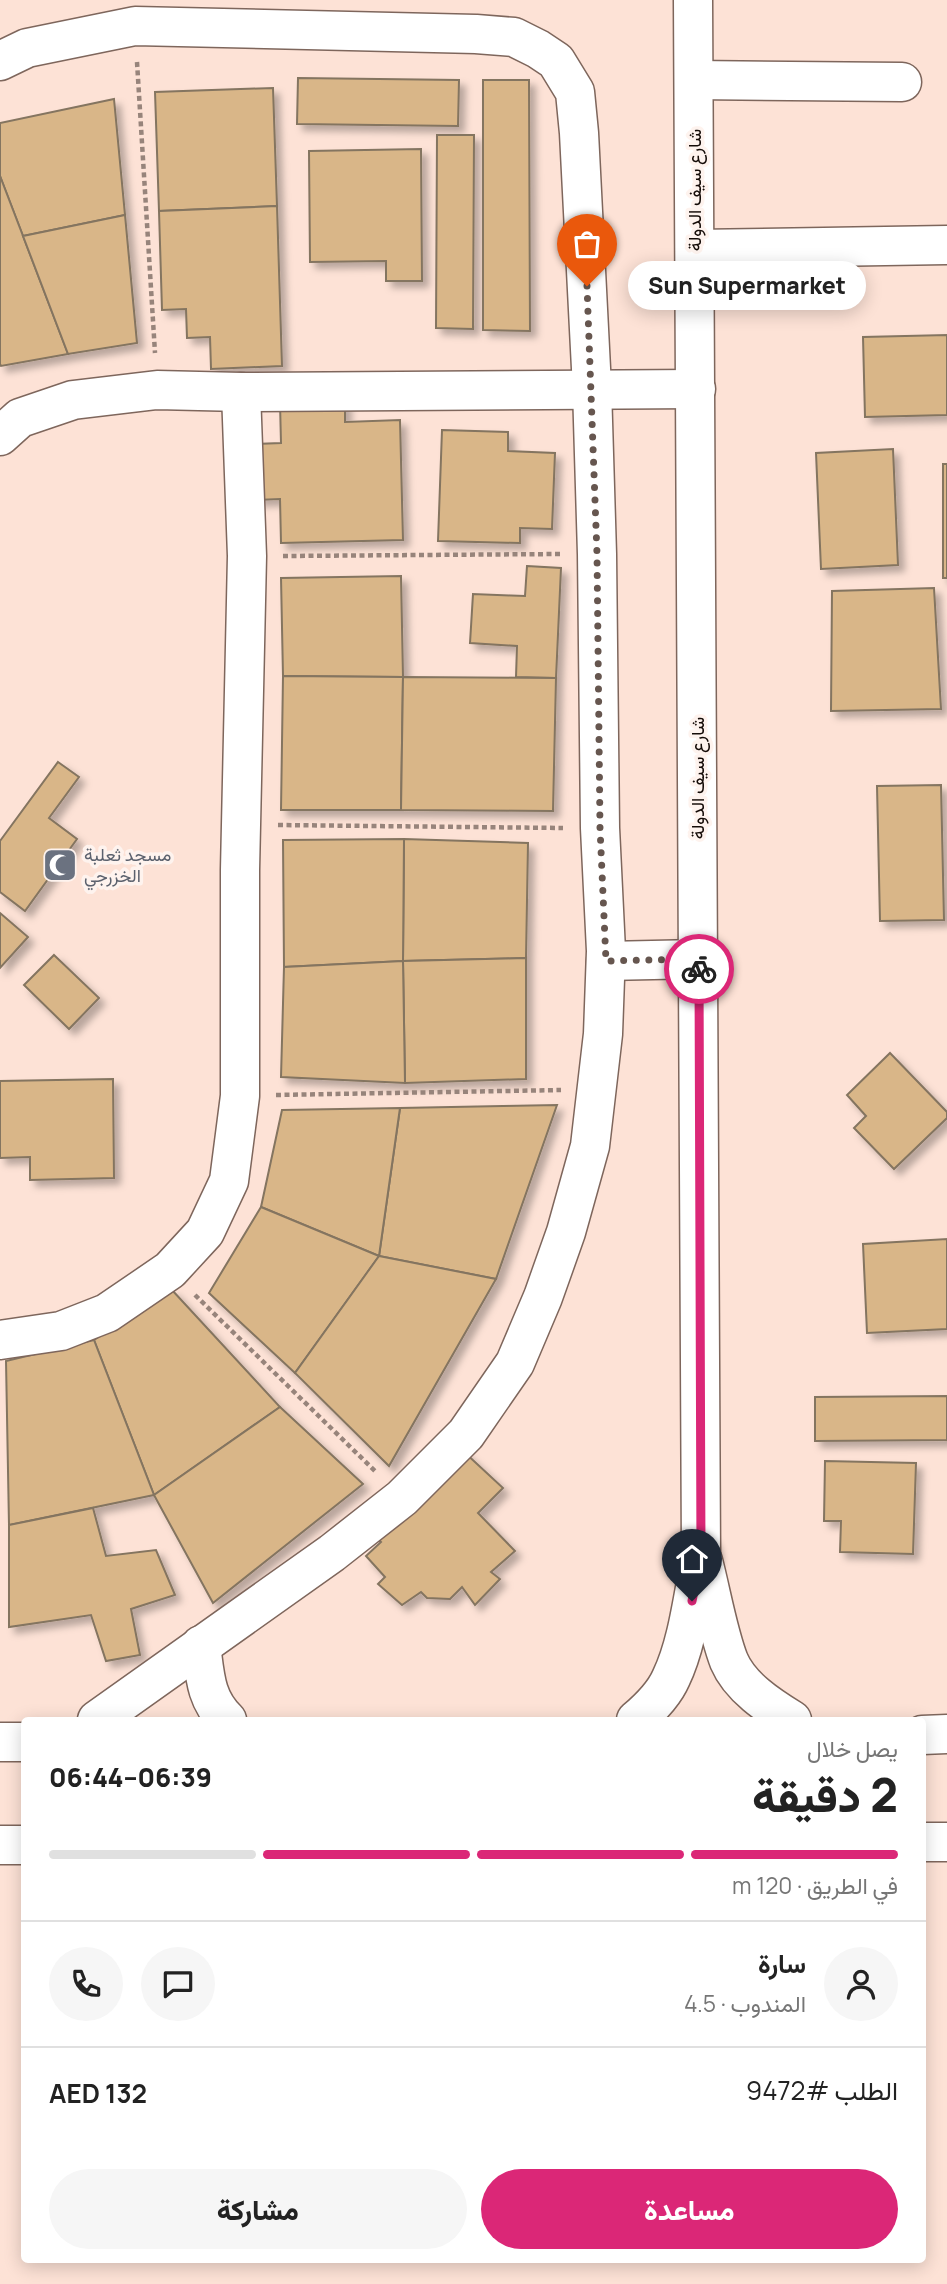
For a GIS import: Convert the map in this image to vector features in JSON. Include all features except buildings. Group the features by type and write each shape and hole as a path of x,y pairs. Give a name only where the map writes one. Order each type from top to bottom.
{"street":[{"name":"شارع سيف الدولة","path":"640,1717 671,1679 682,1647 701,1556 693,0"},
{"path":"0,61 27,48 135,26 302,15 514,37 556,61 575,92 579,133 592,388 600,828 606,961 603,1034 590,1146 566,1231 543,1297 515,1363 466,1434 402,1498 332,1553 102,1717"},
{"path":"694,80 902,82"},
{"path":"695,249 947,245"},
{"path":"0,436 20,418 72,400 157,390 241,392 696,389"},
{"path":"0,1340 61,1331 107,1313 170,1270 205,1232 229,1181 240,1096 240,870 247,556 241,392"},
{"path":"606,961 699,959"},
{"name":"شارع سيف الدولة","path":"701,1556 730,1663 747,1686 788,1717"},
{"path":"201,1645 206,1684 215,1709 224,1717"},
{"path":"926,1735 947,1734"},
{"path":"0,1742 21,1742"},
{"path":"926,1842 947,1842"},
{"path":"0,1845 21,1845"}],"path":[{"path":"135,26 157,390"},
{"path":"247,556 597,554"},
{"path":"242,825 600,828"},
{"path":"240,1096 596,1089"},
{"path":"170,1270 402,1498"}],"way so far":[{"path":"587,286 597,554 600,828 606,961 699,959 699,969"}],"place":[{"name":"Sun Supermarket","path":"587,286"},
{"name":"مسجد ثعلبة الخزرجي","path":"60,865"}],"route":[{"path":"692,1601 701,1556 699,969"}]}
